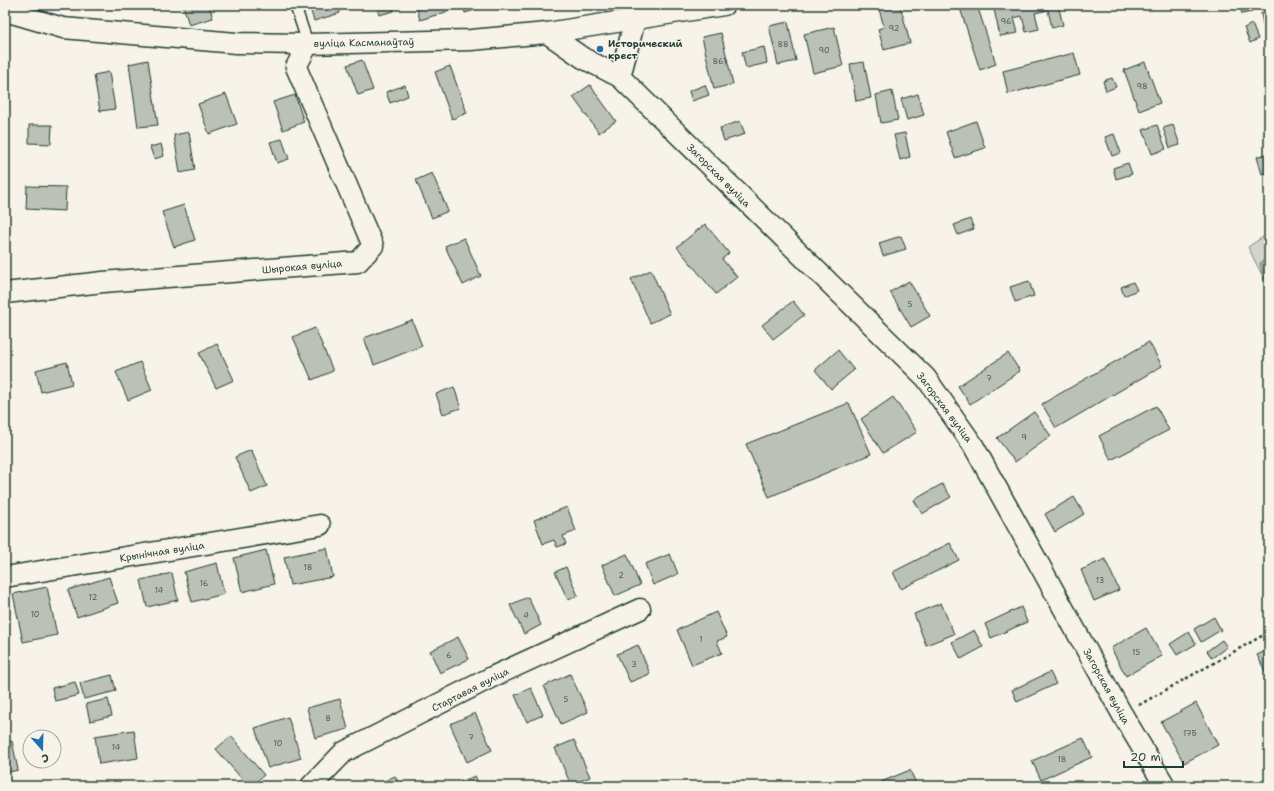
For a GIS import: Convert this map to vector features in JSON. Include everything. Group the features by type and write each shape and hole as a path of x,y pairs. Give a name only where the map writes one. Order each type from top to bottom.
{"street":[{"name":"вуліца Касманаўтаў","path":"5,11 63,28 236,43 308,44 470,40 547,33 724,5"},
{"path":"620,77 635,20"},
{"name":"Загорская вуліца","path":"547,33 583,58 620,77 926,378 973,445 1122,714 1165,786"},
{"name":"Шырокая вуліца","path":"5,294 103,282 358,262 373,246 296,67 308,44"},
{"name":"Крынічная вуліца","path":"5,577 320,525"},
{"name":"Стартавая вуліца","path":"311,786 344,752 492,676 640,609"}],"lane":[{"path":"295,5 308,44"}],"path":[{"path":"1122,714 1269,632"}],"shaded area":[{"path":"1269,233 1269,289 1248,247"},
{"path":"1269,257 1269,286 1262,273 1260,263"}],"building":[{"path":"183,5 209,5 213,18 189,25"},
{"path":"309,5 338,5 340,13 314,21"},
{"path":"376,5 393,5 394,11 379,15"},
{"path":"416,5 447,5 449,11 420,20"},
{"path":"463,5 491,5 465,13"},
{"path":"900,5 910,43 884,50 878,29 884,27 879,9"},
{"path":"959,5 977,5 996,64 980,70"},
{"path":"993,5 1058,5 1063,25 1052,28 1048,10 1035,13 1039,29 1026,32 1022,16 1014,18 1018,33 1000,36"},
{"path":"1240,5 1251,5 1252,12 1242,14"},
{"path":"1269,12 1269,59 1261,13"},
{"path":"788,22 796,61 778,65 769,26"},
{"path":"1252,24 1258,39 1250,43 1244,28"},
{"path":"834,27 843,66 813,73 804,34"},
{"path":"721,33 733,84 714,89 702,37"},
{"path":"764,47 767,63 746,68 742,52"},
{"path":"1074,53 1080,75 1008,94 1003,71"},
{"path":"148,60 158,125 138,127 129,64"},
{"path":"362,60 373,90 358,95 347,65"},
{"path":"864,62 871,98 856,101 850,64"},
{"path":"1145,62 1160,103 1139,111 1124,70"},
{"path":"450,66 467,113 452,119 435,72"},
{"path":"109,72 115,109 100,111 94,75"},
{"path":"1112,78 1116,87 1106,91 1103,81"},
{"path":"405,85 408,96 390,103 386,92"},
{"path":"590,85 616,121 599,133 573,97"},
{"path":"705,85 709,95 692,101 689,91"},
{"path":"892,91 898,120 881,123 876,95"},
{"path":"226,94 237,124 209,134 198,104"},
{"path":"918,94 924,115 907,120 901,99"},
{"path":"295,95 304,122 283,130 273,102"},
{"path":"740,121 745,134 724,141 720,128"},
{"path":"976,121 985,148 955,158 946,132"},
{"path":"29,125 52,125 51,144 29,143"},
{"path":"1157,125 1166,149 1152,154 1143,130"},
{"path":"1173,125 1180,145 1170,148 1163,128"},
{"path":"189,132 195,170 180,173 174,135"},
{"path":"905,133 910,157 900,160 894,135"},
{"path":"1114,134 1121,153 1112,156 1105,137"},
{"path":"282,139 289,159 277,163 270,142"},
{"path":"161,144 164,156 154,159 150,147"},
{"path":"1269,153 1269,172 1262,174 1257,157"},
{"path":"1128,163 1132,174 1116,179 1113,168"},
{"path":"432,173 448,211 432,218 416,180"},
{"path":"27,186 66,187 65,211 26,209"},
{"path":"184,205 195,240 174,247 162,212"},
{"path":"970,219 974,229 958,235 954,225"},
{"path":"705,224 729,253 722,259 737,277 716,294 677,247"},
{"path":"901,236 906,249 883,256 879,243"},
{"path":"464,238 481,276 463,285 445,246"},
{"path":"651,270 670,314 650,323 631,279"},
{"path":"909,281 930,316 911,327 890,292"},
{"path":"1029,281 1034,296 1015,302 1010,287"},
{"path":"1133,282 1137,290 1124,296 1121,287"},
{"path":"793,301 804,315 773,339 762,325"},
{"path":"412,320 422,346 374,365 364,338"},
{"path":"315,328 333,371 312,380 293,337"},
{"path":"1149,342 1162,366 1056,428 1042,404"},
{"path":"217,344 234,380 216,388 199,353"},
{"path":"838,350 854,370 831,389 815,370"},
{"path":"1008,353 1020,371 970,404 958,386"},
{"path":"67,362 72,384 41,392 36,370"},
{"path":"140,362 152,390 128,400 116,372"},
{"path":"454,387 461,408 443,414 436,394"},
{"path":"893,397 917,432 883,453 861,419"},
{"path":"849,403 871,454 769,497 746,444"},
{"path":"1156,406 1169,430 1111,460 1099,436"},
{"path":"1034,412 1051,436 1015,462 997,438"},
{"path":"251,450 267,486 251,493 235,457"},
{"path":"942,484 951,497 922,514 914,500"},
{"path":"1074,497 1084,514 1055,532 1045,514"},
{"path":"567,507 576,531 563,536 566,544 557,547 554,540 543,544 534,520"},
{"path":"950,543 959,560 901,589 893,572"},
{"path":"327,548 333,577 290,585 284,557"},
{"path":"266,550 274,584 242,592 234,558"},
{"path":"627,554 640,585 615,596 602,565"},
{"path":"670,554 678,574 653,585 645,564"},
{"path":"1105,559 1119,590 1094,601 1081,570"},
{"path":"217,563 224,594 192,602 184,572"},
{"path":"566,567 578,596 568,600 555,572"},
{"path":"172,573 178,600 147,607 141,580"},
{"path":"109,577 118,603 77,617 68,590"},
{"path":"47,587 57,635 23,642 13,594"},
{"path":"528,597 541,625 524,634 510,605"},
{"path":"941,603 954,634 926,645 914,614"},
{"path":"1021,607 1027,622 991,638 985,624"},
{"path":"716,612 727,637 717,641 722,653 692,665 677,630"},
{"path":"1214,617 1221,630 1201,642 1194,629"},
{"path":"1146,628 1162,656 1126,676 1111,648"},
{"path":"974,630 983,647 961,659 952,642"},
{"path":"1189,632 1196,644 1177,655 1170,644"},
{"path":"458,637 469,659 440,673 430,651"},
{"path":"1222,640 1227,647 1212,658 1207,651"},
{"path":"638,645 650,674 630,682 617,654"},
{"path":"1269,649 1269,679 1257,655"},
{"path":"1050,672 1056,684 1017,702 1012,690"},
{"path":"570,674 588,712 561,724 544,686"},
{"path":"112,675 116,691 84,699 80,683"},
{"path":"75,682 79,695 55,701 52,688"},
{"path":"531,688 543,715 527,722 515,695"},
{"path":"108,699 112,716 90,721 86,704"},
{"path":"340,699 348,729 315,738 307,708"},
{"path":"1196,703 1218,745 1184,763 1161,722"},
{"path":"475,713 492,750 467,762 450,724"},
{"path":"288,717 301,758 268,768 255,728"},
{"path":"134,730 138,758 99,764 95,736"},
{"path":"231,736 264,775 251,786 248,786 216,749"},
{"path":"1083,738 1092,757 1041,780 1032,761"},
{"path":"574,740 590,777 571,785 555,748"},
{"path":"12,741 18,770 5,773 5,743"},
{"path":"910,770 917,786 883,786 881,782"},
{"path":"395,776 400,786 374,786"},
{"path":"475,776 480,786 461,786 460,782"}],"place":[{"name":"Исторический крест","path":"600,49"}]}
